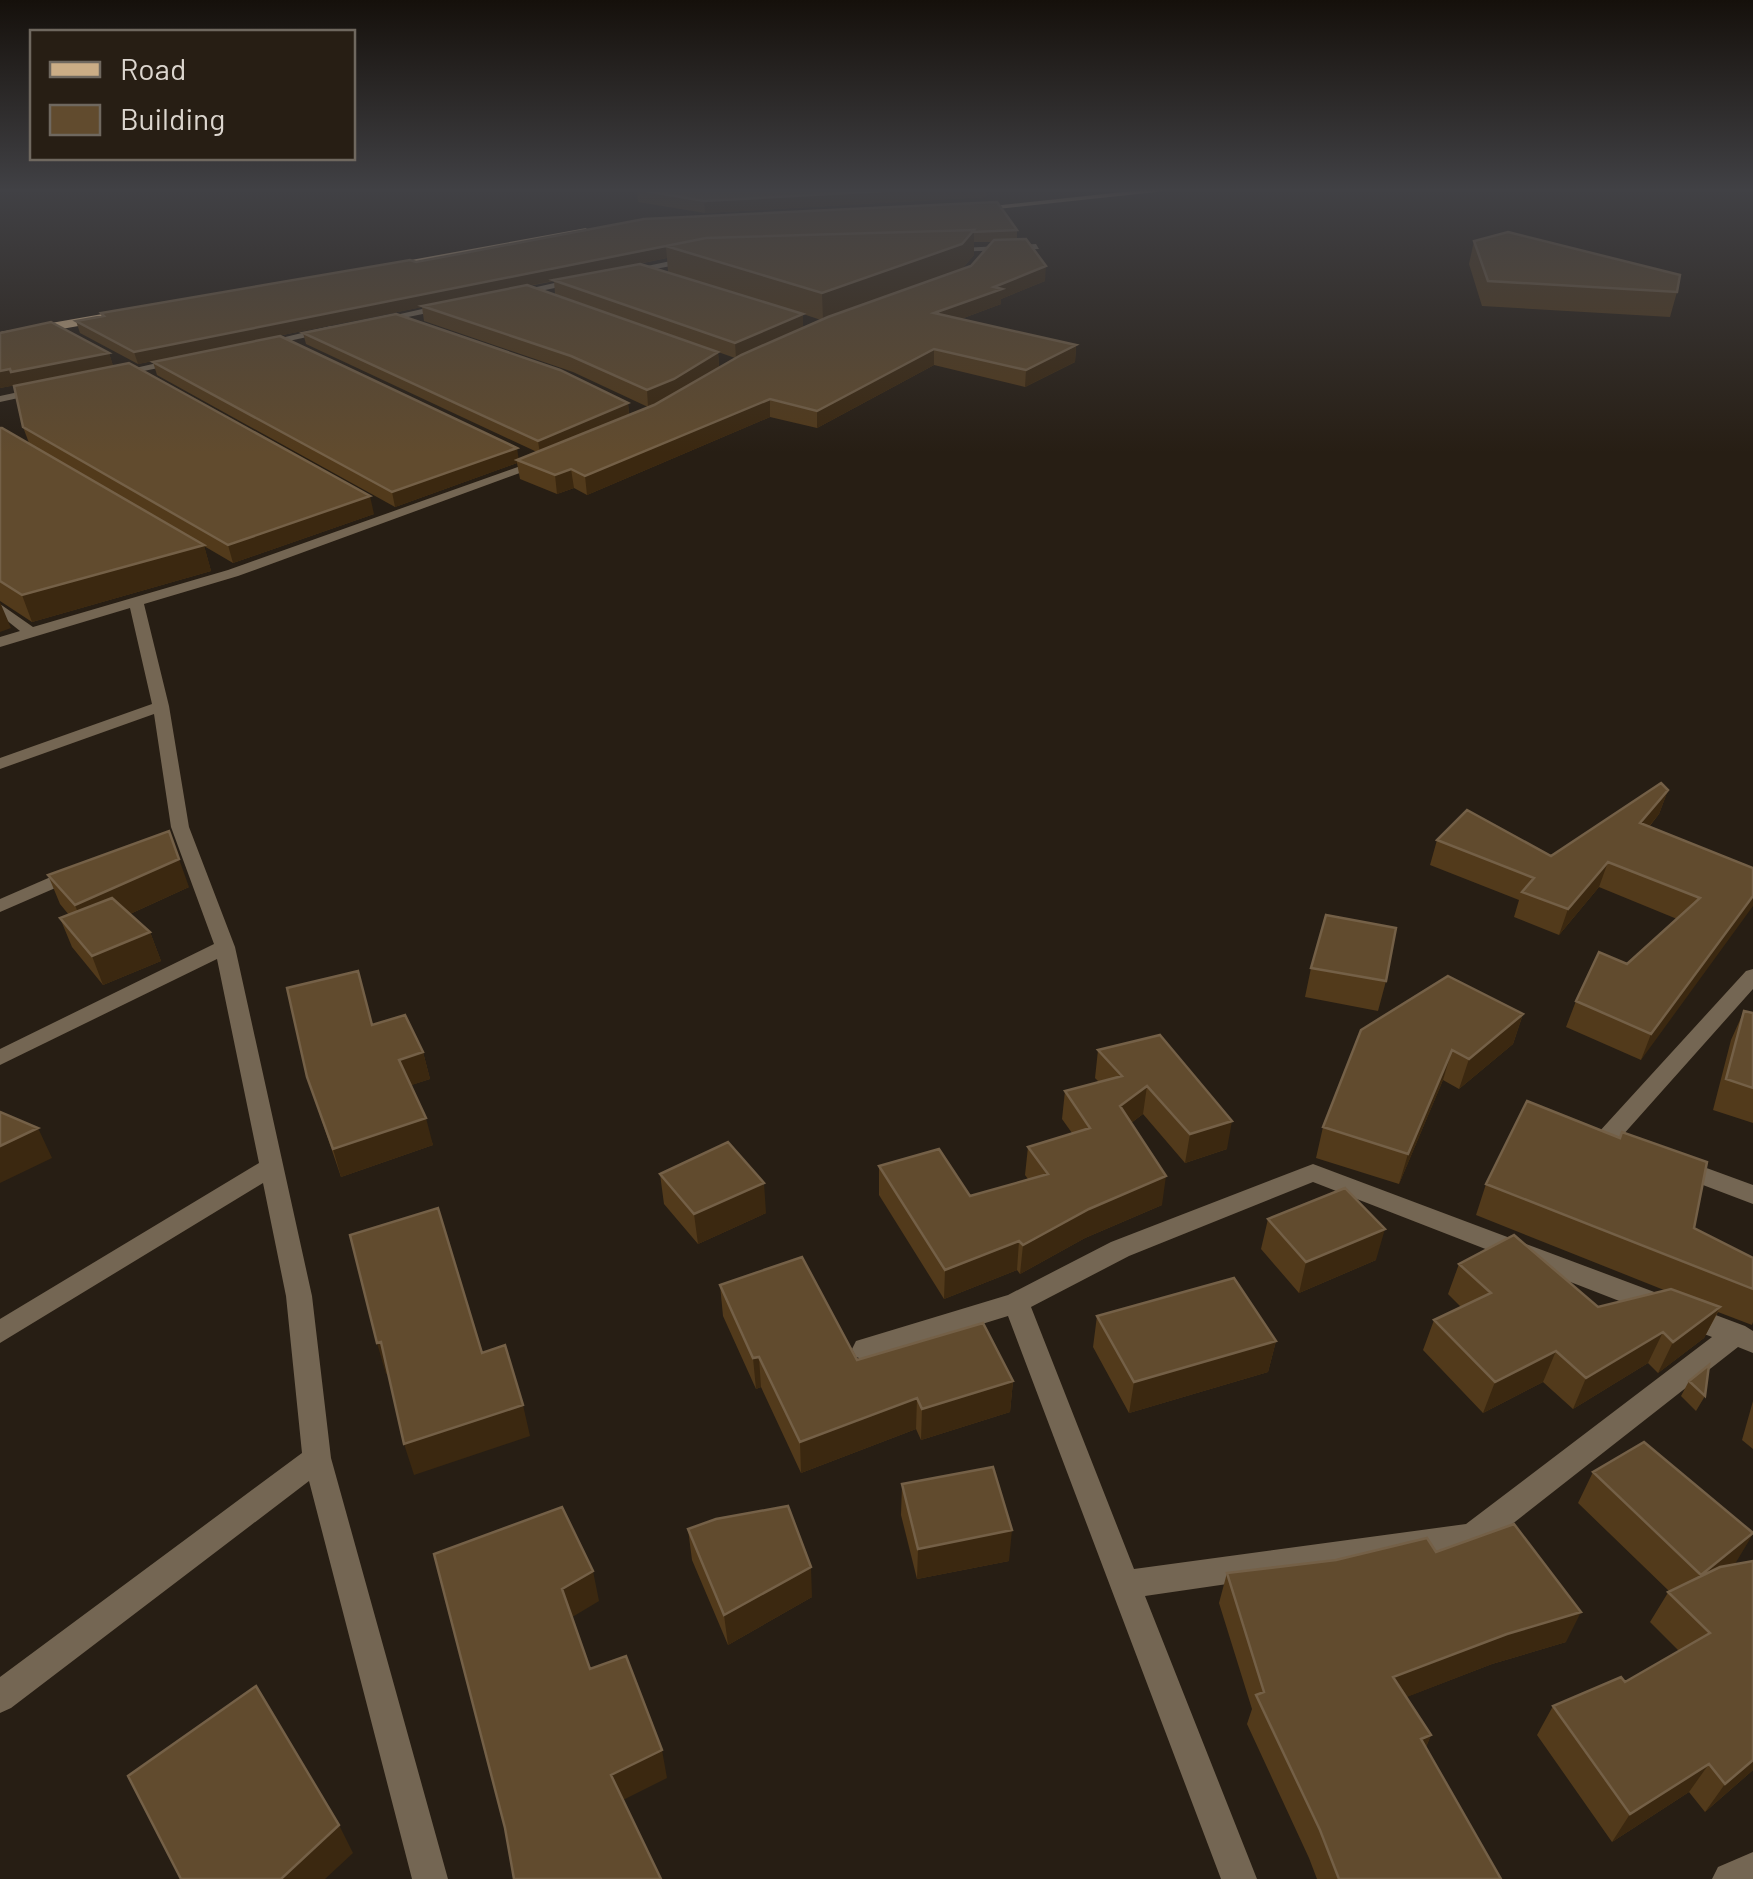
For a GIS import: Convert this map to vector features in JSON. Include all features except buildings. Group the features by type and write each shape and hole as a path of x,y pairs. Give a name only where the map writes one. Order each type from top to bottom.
{"main road":[{"path":"0,336 127,313"}],"street":[{"path":"507,295 593,278"},
{"path":"526,291 543,297"},
{"path":"360,324 470,302"},
{"path":"394,317 429,329"},
{"path":"52,326 68,335"},
{"path":"243,348 343,327"},
{"path":"280,340 297,348"},
{"path":"95,378 188,359"},
{"path":"117,362 150,379"},
{"path":"0,399 57,386"},
{"path":"523,455 540,463"},
{"path":"0,642 233,573 554,456"},
{"path":"378,506 394,515"},
{"path":"216,564 233,573"},
{"path":"136,603 161,706 171,831 225,947 299,1296 317,1458 430,1879"},
{"path":"0,608 30,632"},
{"path":"0,764 161,706"},
{"path":"0,906 90,866"},
{"path":"0,1058 225,947"},
{"path":"1753,976 1606,1140 1753,1195"},
{"path":"0,1332 270,1168"},
{"path":"865,1350 1016,1303 1120,1250 1313,1174 1745,1338"},
{"path":"1016,1303 1239,1879"},
{"path":"1126,1584 1472,1536 1745,1338"},
{"path":"0,1696 317,1458"},
{"path":"1730,1879 1753,1870"}]}
